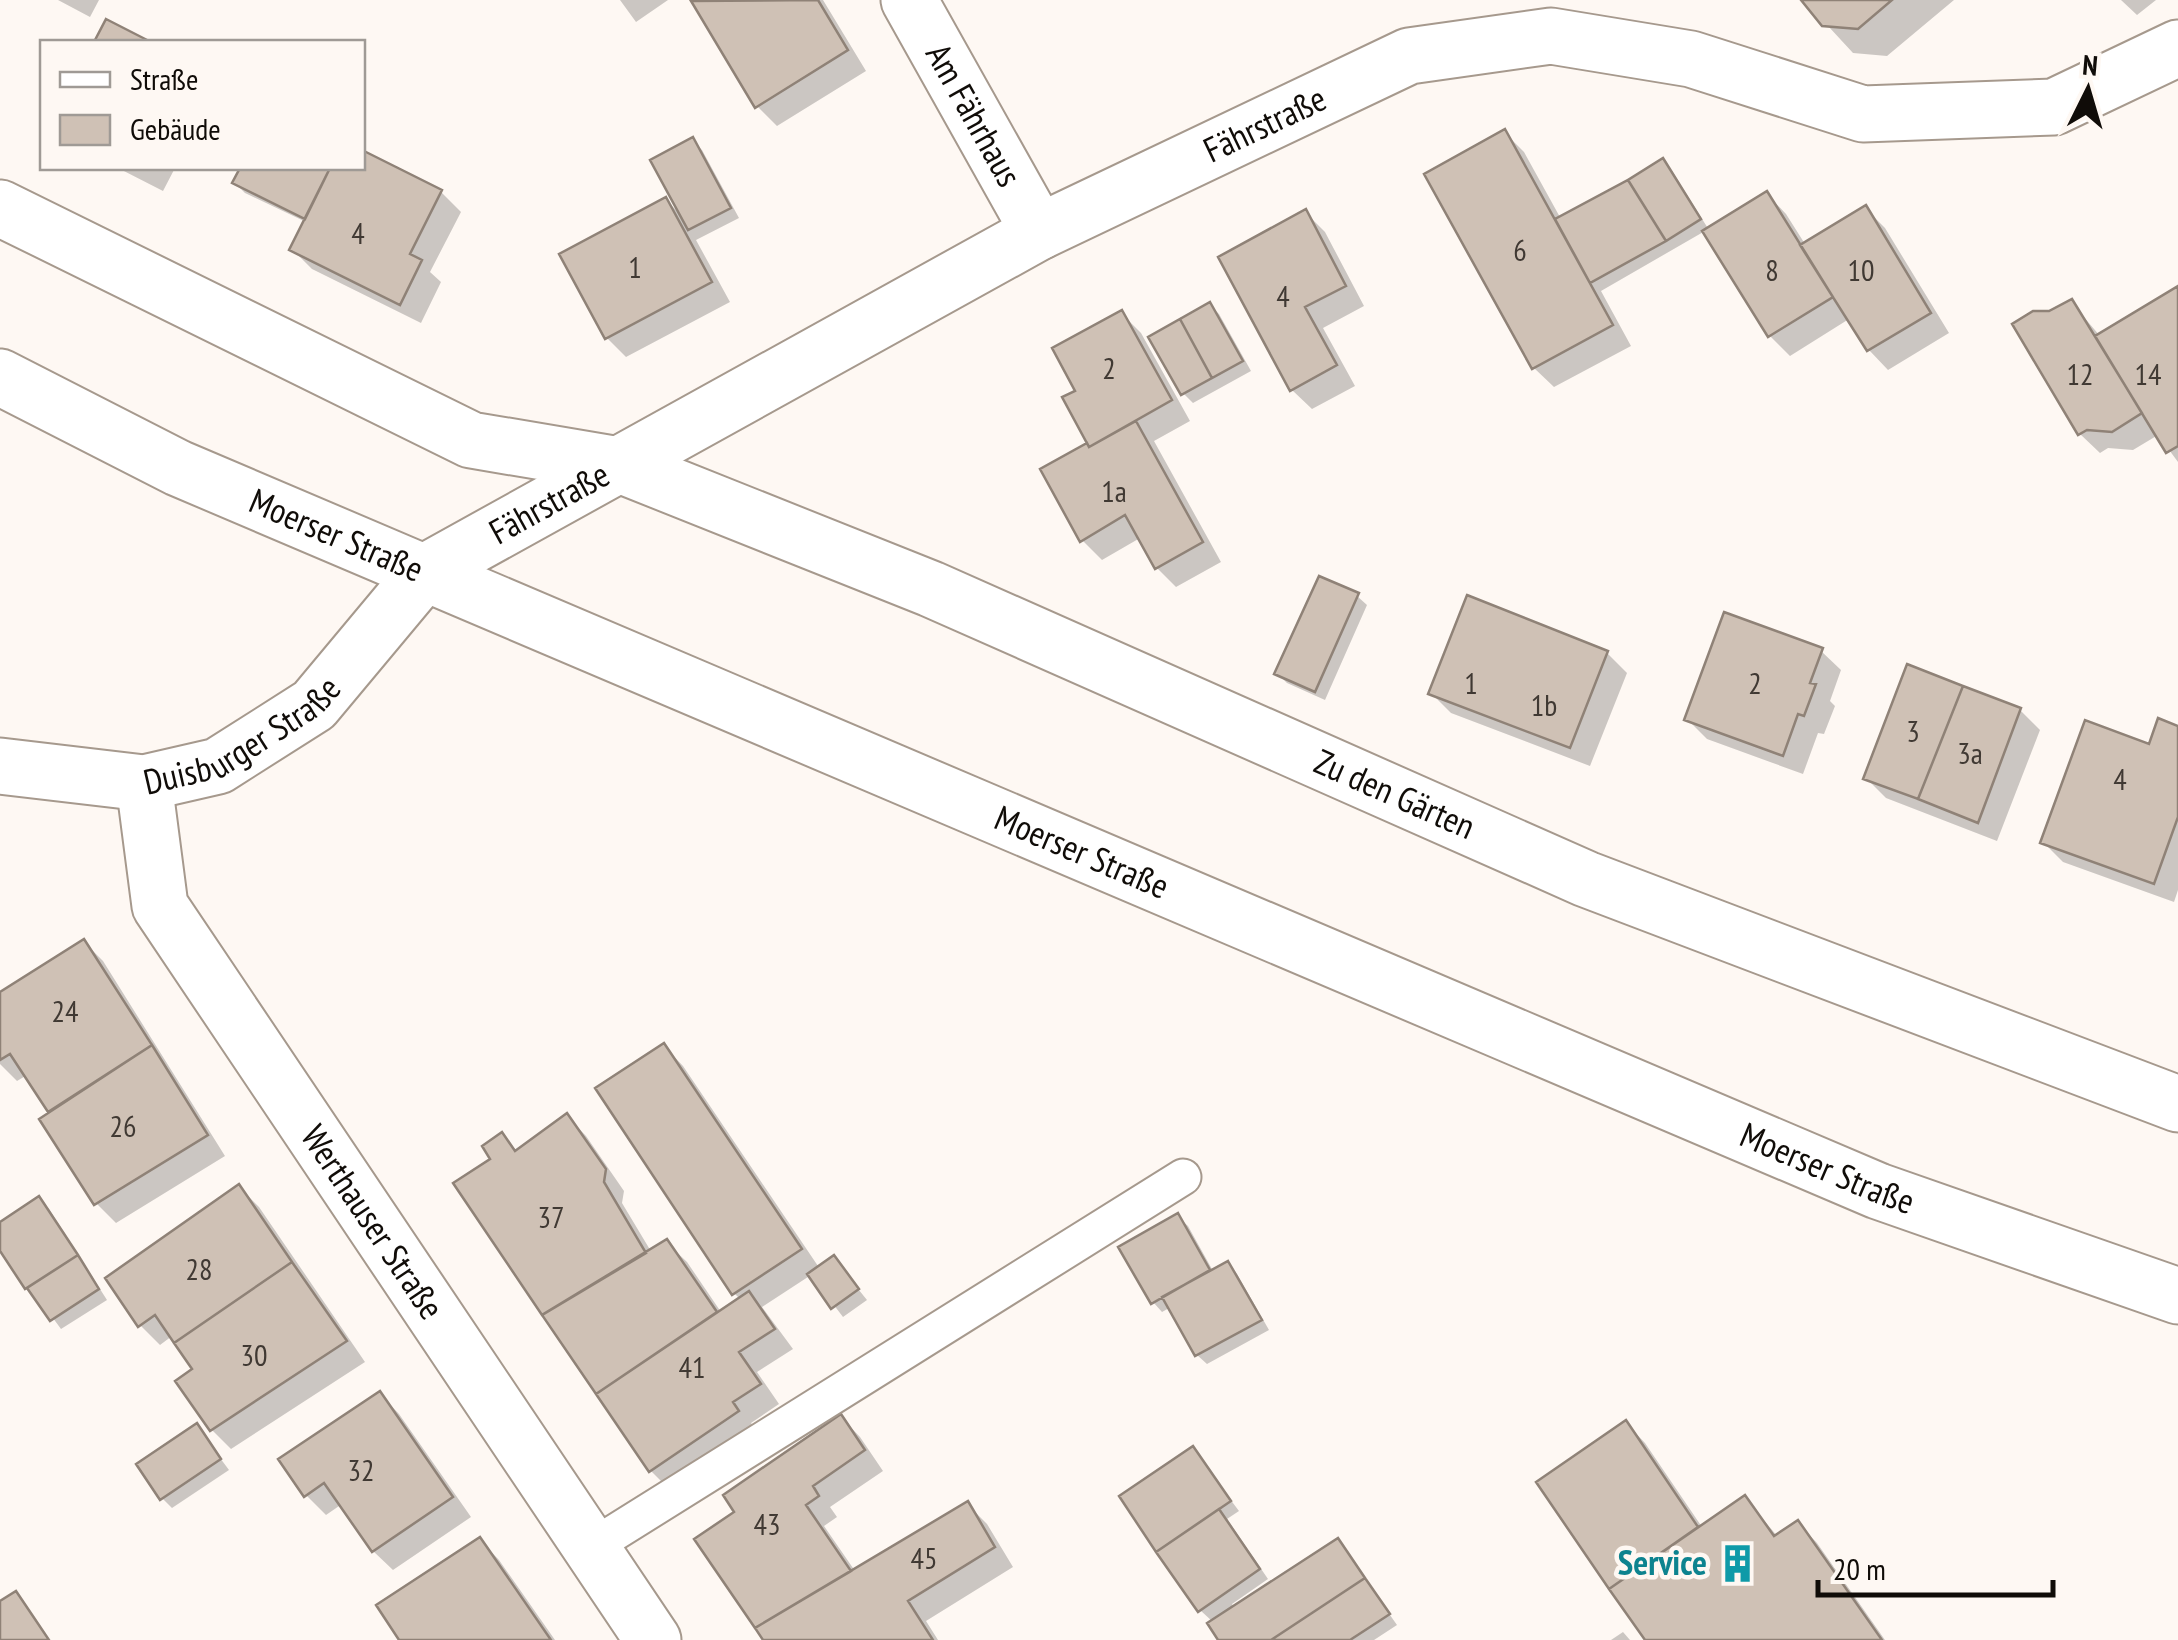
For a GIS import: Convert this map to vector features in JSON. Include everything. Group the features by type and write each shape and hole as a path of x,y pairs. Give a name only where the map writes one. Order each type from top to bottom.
{"street":[{"name":"Am Fährhaus","path":"908,0 1039,232"},
{"name":"Fährstraße","path":"424,572 1039,232 1409,56 1552,36 1691,58 1863,114 2054,108 2178,48"},
{"path":"0,208 470,440 620,465"},
{"name":"Moerser Straße","path":"0,378 178,468 1878,1191 2178,1296"},
{"name":"Zu den Gärten","path":"620,465 931,589 1586,879 2178,1104"},
{"name":"Duisburger Straße","path":"0,766 144,783 218,766 314,705 424,572"},
{"name":"Werthauser Straße","path":"144,783 160,906 653,1640"}],"lane":[{"path":"590,1548 1183,1177"}],"building":[{"path":"818,0 848,50 755,108 691,1"},
{"path":"1801,0 1892,0 1858,29 1822,26"},
{"path":"106,19 147,40 95,40"},
{"path":"1505,129 1613,325 1532,369 1424,174"},
{"path":"693,137 731,208 688,230 650,160"},
{"path":"365,152 442,190 410,254 422,260 400,305 289,250 329,170 365,170"},
{"path":"1663,158 1701,219 1666,241 1628,180"},
{"path":"239,170 329,170 305,219 232,183"},
{"path":"1628,180 1666,241 1590,283 1555,219"},
{"path":"1767,191 1833,297 1768,337 1702,231"},
{"path":"666,197 712,282 605,339 559,254"},
{"path":"1866,205 1931,313 1867,351 1800,245"},
{"path":"1306,209 1346,286 1305,307 1337,365 1290,391 1218,257"},
{"path":"2178,286 2178,446 2166,453 2095,336"},
{"path":"2072,299 2142,413 2112,432 2087,430 2078,435 2012,324 2033,311 2049,311"},
{"path":"1210,302 1243,361 1212,378 1180,319"},
{"path":"1122,310 1172,400 1089,447 1062,397 1075,391 1052,348"},
{"path":"1180,319 1212,378 1181,395 1148,337"},
{"path":"1136,421 1203,542 1155,569 1125,515 1080,542 1040,469"},
{"path":"1319,576 1359,593 1315,692 1274,674"},
{"path":"1467,595 1608,651 1570,748 1428,694"},
{"path":"1724,612 1823,648 1810,683 1816,684 1804,716 1798,714 1783,756 1684,720"},
{"path":"1907,664 1963,686 1918,799 1863,779"},
{"path":"1963,686 2021,708 1978,823 1918,799"},
{"path":"2158,718 2178,726 2178,817 2154,884 2040,843 2085,720 2149,744"},
{"path":"84,939 152,1045 48,1112 10,1054 0,1060 0,992"},
{"path":"664,1043 802,1249 732,1295 595,1088"},
{"path":"152,1045 208,1135 94,1205 39,1119"},
{"path":"567,1113 606,1169 604,1182 646,1253 542,1315 453,1183 490,1159 482,1146 502,1132 515,1151"},
{"path":"239,1184 292,1262 174,1343 155,1315 138,1327 105,1278"},
{"path":"39,1196 78,1255 25,1289 0,1251 0,1222"},
{"path":"1178,1213 1210,1270 1151,1304 1118,1247"},
{"path":"667,1239 717,1312 596,1394 542,1315"},
{"path":"78,1255 99,1289 50,1321 27,1288"},
{"path":"834,1255 859,1289 831,1309 807,1274"},
{"path":"1228,1261 1262,1320 1195,1356 1162,1297"},
{"path":"292,1262 347,1341 210,1431 175,1381 192,1369 174,1343"},
{"path":"749,1291 775,1329 739,1352 761,1384 733,1402 739,1411 649,1472 596,1394"},
{"path":"380,1391 453,1497 372,1552 324,1483 304,1497 278,1459"},
{"path":"841,1414 865,1450 813,1486 819,1496 806,1505 851,1571 755,1628 694,1539 734,1512 723,1495"},
{"path":"1626,1420 1698,1527 1609,1589 1536,1482"},
{"path":"197,1423 221,1459 160,1500 136,1464"},
{"path":"1193,1446 1231,1501 1156,1552 1119,1496"},
{"name":"Service","path":"1745,1495 1774,1536 1798,1520 1882,1640 1645,1640 1609,1589"},
{"path":"968,1501 995,1547 908,1601 933,1640 763,1640 755,1628"},
{"path":"1219,1509 1260,1569 1198,1612 1156,1552"},
{"path":"480,1537 551,1640 399,1640 376,1605"},
{"path":"1338,1538 1365,1578 1271,1640 1218,1640 1207,1623"},
{"path":"1365,1578 1390,1614 1350,1640 1271,1640"},
{"path":"16,1591 49,1640 0,1640 0,1601"}],"place":[{"name":"Service","path":"1737,1563"}]}
